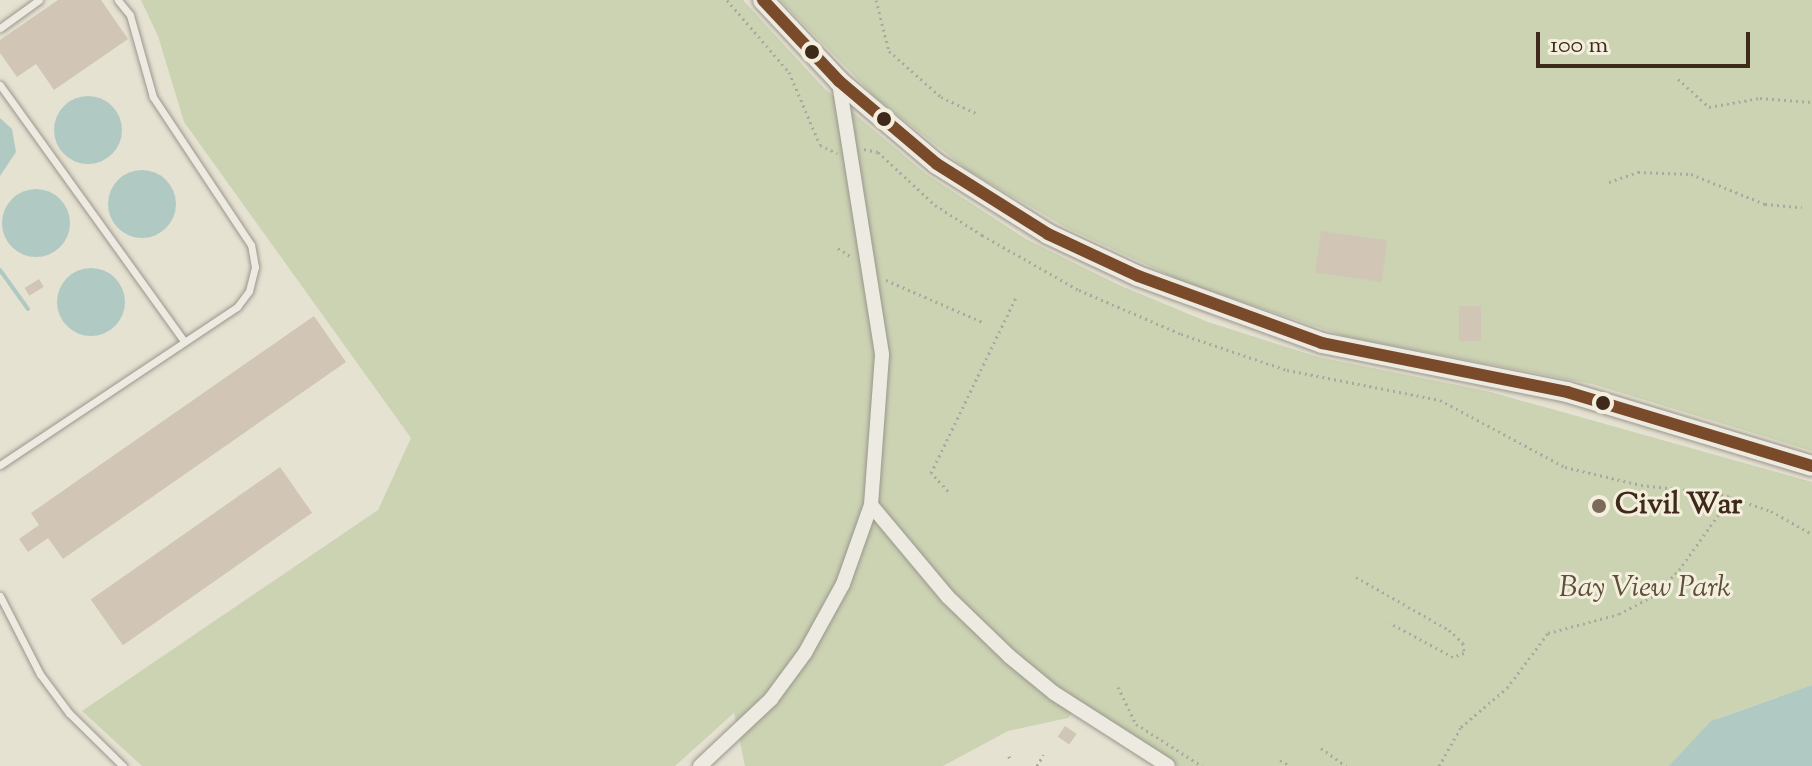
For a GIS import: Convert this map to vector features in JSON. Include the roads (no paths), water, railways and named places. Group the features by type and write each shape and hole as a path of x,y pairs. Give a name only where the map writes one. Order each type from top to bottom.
{"main road":[{"path":"763,0 839,81 937,164 1010,212 1084,252 1192,300 1362,354 1601,400 1812,466"}],"street":[{"path":"700,766 771,699 805,653 843,584 871,505 882,368 871,270 839,81"},
{"path":"871,505 948,597 1009,656 1054,693 1168,766"}],"lane":[{"path":"0,28 39,0"},
{"path":"0,465 183,340 237,307 249,291 253,256 153,97 130,15 118,0"},
{"path":"0,85 183,340"},
{"path":"0,596 47,684 69,713 123,766"}],"water":[{"path":"95,96 116,111 122,130 120,143 112,154 95,164 81,164 64,154 56,143 54,123 64,106 75,98"},
{"path":"0,118 12,129 16,152 0,176"},
{"path":"149,170 170,185 176,204 174,217 166,228 149,238 135,238 118,228 110,217 108,197 118,180 129,172"},
{"path":"43,189 64,204 70,223 68,236 60,247 43,257 29,257 12,247 4,236 2,216 12,199 23,191"},
{"path":"98,268 119,283 125,302 123,315 115,326 98,336 84,336 67,326 59,315 57,295 67,278 78,270"},
{"path":"1812,685 1812,766 1669,766 1711,721"}],"waterway":[{"path":"0,270 28,309"}],"place":[{"name":"Civil War","path":"1599,506"}],"park label":[{"name":"Bay View Park","path":"1645,589"}]}
